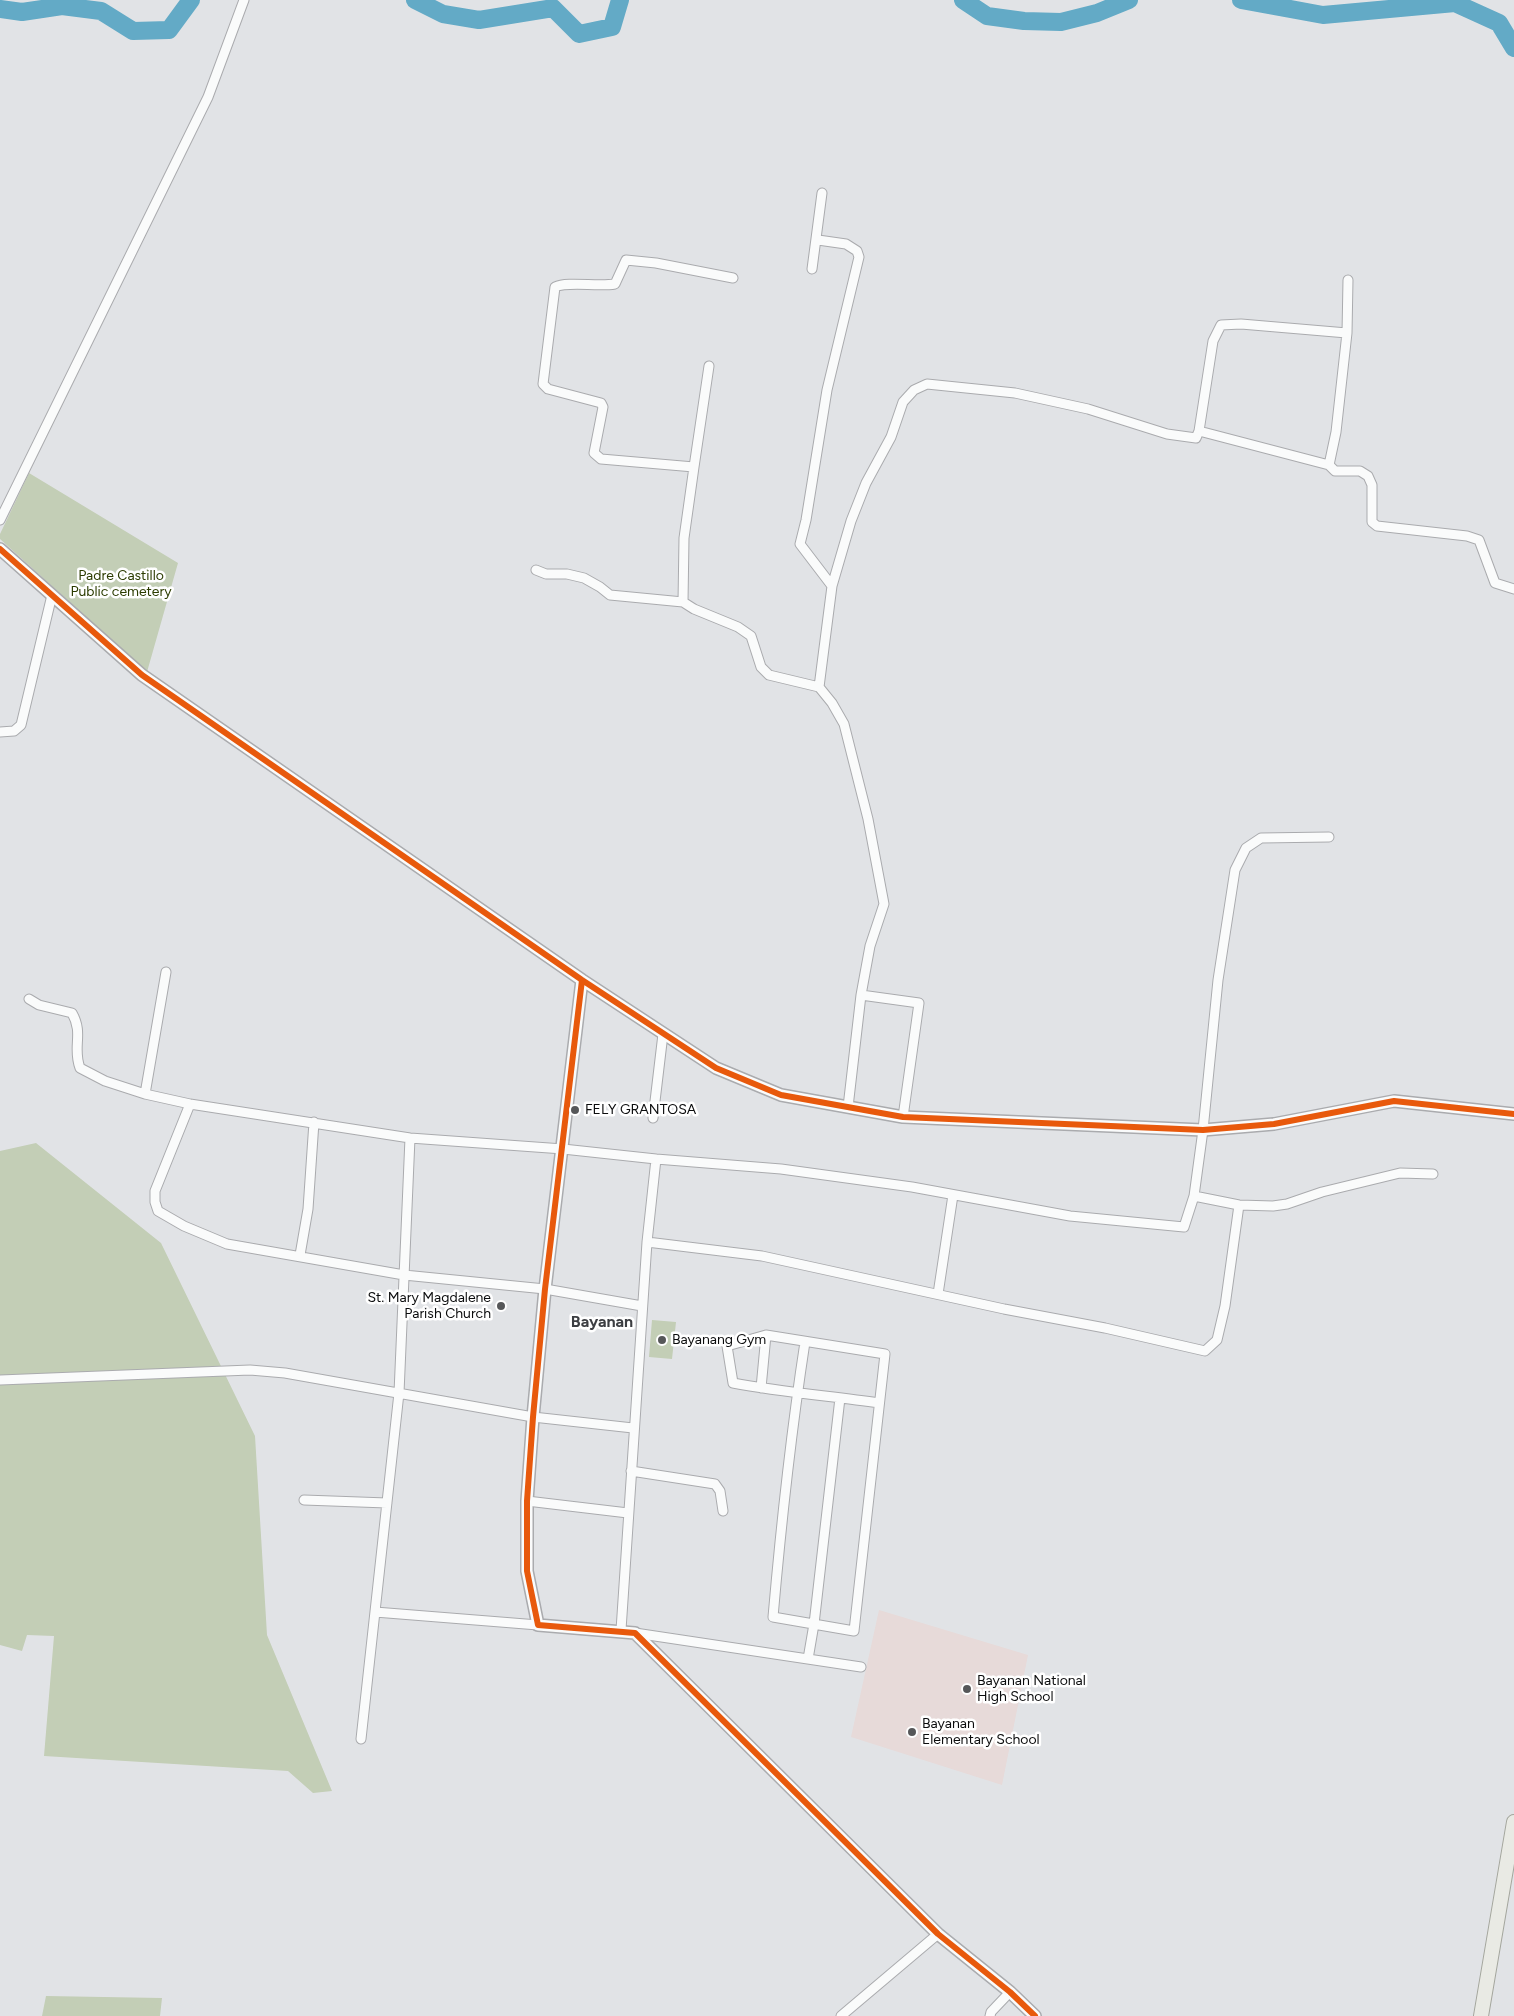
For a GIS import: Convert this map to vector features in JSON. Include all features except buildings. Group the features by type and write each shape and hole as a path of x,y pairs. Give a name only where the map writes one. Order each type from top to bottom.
{"main road":[{"path":"1481,2016 1512,1847 1514,1822"}],"street":[{"path":"0,520 208,97 244,0"},
{"path":"812,269 818,240 822,193"},
{"path":"818,240 846,244 857,251 859,257 827,390 806,520 800,544 832,586"},
{"path":"694,467 601,459 594,453 603,407 600,403 548,389 543,384 555,287 562,284 582,286 615,284 626,260 656,263 733,278"},
{"path":"1329,465 1336,432 1347,333 1348,280"},
{"path":"819,687 832,586 851,521 866,483 891,436 903,402 914,390 927,384 1016,393 1088,409 1167,434 1196,438 1199,431 1214,341 1221,325 1241,324 1347,333"},
{"path":"683,602 684,544 709,366"},
{"path":"1199,431 1329,465 1335,471 1360,471 1368,476 1372,485 1372,522 1377,526 1467,536 1479,540 1495,584 1514,588"},
{"path":"0,549 142,675 582,980 664,1034 716,1068 781,1095 903,1117 1203,1130 1274,1124 1394,1101 1514,1114"},
{"path":"536,570 546,574 567,574 584,578 610,595 683,602 694,609 738,627 751,636 761,667 769,675 819,687 832,703 844,724 868,819 884,904 870,946 861,995 848,1107"},
{"path":"0,732 14,731 21,725 52,595"},
{"path":"29,999 39,1005 72,1013 78,1025 76,1058 80,1068 106,1081 145,1094 190,1104 410,1138 563,1149 656,1160 781,1169 912,1187 1070,1216 1184,1227 1194,1196 1203,1130 1218,980 1236,870 1246,848 1261,838 1329,837"},
{"path":"145,1094 166,972"},
{"path":"538,1625 527,1571 527,1502 545,1289 582,980"},
{"path":"861,995 919,1003 903,1117"},
{"path":"653,1118 664,1034"},
{"path":"190,1104 155,1191 155,1202 158,1211 184,1226 227,1244 404,1275 545,1289 642,1306"},
{"path":"300,1256 308,1209 314,1122"},
{"path":"361,1739 399,1393 410,1138"},
{"path":"621,1630 642,1306 656,1160"},
{"path":"1194,1196 1239,1205 1287,1204 1322,1192 1400,1173 1433,1174"},
{"path":"938,1294 953,1195"},
{"path":"647,1242 762,1256 1105,1328 1205,1351 1217,1340 1221,1323 1239,1205"},
{"path":"805,1342 797,1393 779,1540 773,1617 854,1631 878,1403 885,1354 766,1335 727,1346 733,1383 760,1388 797,1393 878,1403"},
{"path":"760,1388 766,1335"},
{"path":"0,1380 250,1370 285,1372 533,1417 633,1428"},
{"path":"808,1659 814,1624 840,1398"},
{"path":"631,1471 715,1484 720,1491 723,1511"},
{"path":"304,1500 387,1503"},
{"path":"527,1502 628,1513"},
{"path":"376,1612 621,1630 862,1667"},
{"path":"635,1632 938,1934 1010,1992 1035,2016"},
{"path":"841,2016 938,1934"},
{"path":"990,2016 991,2012 1010,1992"}],"shaded area":[{"path":"879,1610 1028,1655 1002,1785 851,1737"}],"green space":[{"name":"Padre Castillo Public cemetery","path":"29,473 178,563 147,672 0,539 0,534"},
{"path":"36,1143 161,1243 255,1436 267,1635 332,1791 313,1793 288,1771 44,1756 54,1636 27,1635 22,1651 0,1645 0,1151"},
{"name":"Bayanang Gym","path":"652,1320 676,1322 672,1359 649,1357"},
{"path":"46,1996 162,1998 160,2016 42,2016"}],"waterway":[{"path":"0,9 22,12 62,6 101,11 133,31 169,30 191,0"},
{"path":"415,0 443,14 479,20 553,8 579,34 612,27 620,0"},
{"path":"963,0 987,16 1024,21 1061,22 1097,13 1129,0"},
{"path":"1241,0 1323,15 1455,3 1499,23 1514,48"}],"cycle path":[{"path":"0,549 142,675 582,980 716,1068 781,1095 903,1117 1203,1130 1274,1124 1394,1101 1514,1114"},
{"path":"582,980 545,1289 527,1501 527,1571 538,1625 635,1633 938,1934 1010,1992 1035,2016"}],"place":[{"name":"FELY GRANTOSA","path":"575,1110"},
{"name":"St. Mary Magdalene Parish Church","path":"501,1306"},
{"name":"Bayanang Gym","path":"662,1340"},
{"name":"Bayanan National High School","path":"967,1689"},
{"name":"Bayanan Elementary School","path":"912,1732"}],"district":[{"name":"Bayanan","path":"602,1322"}]}
